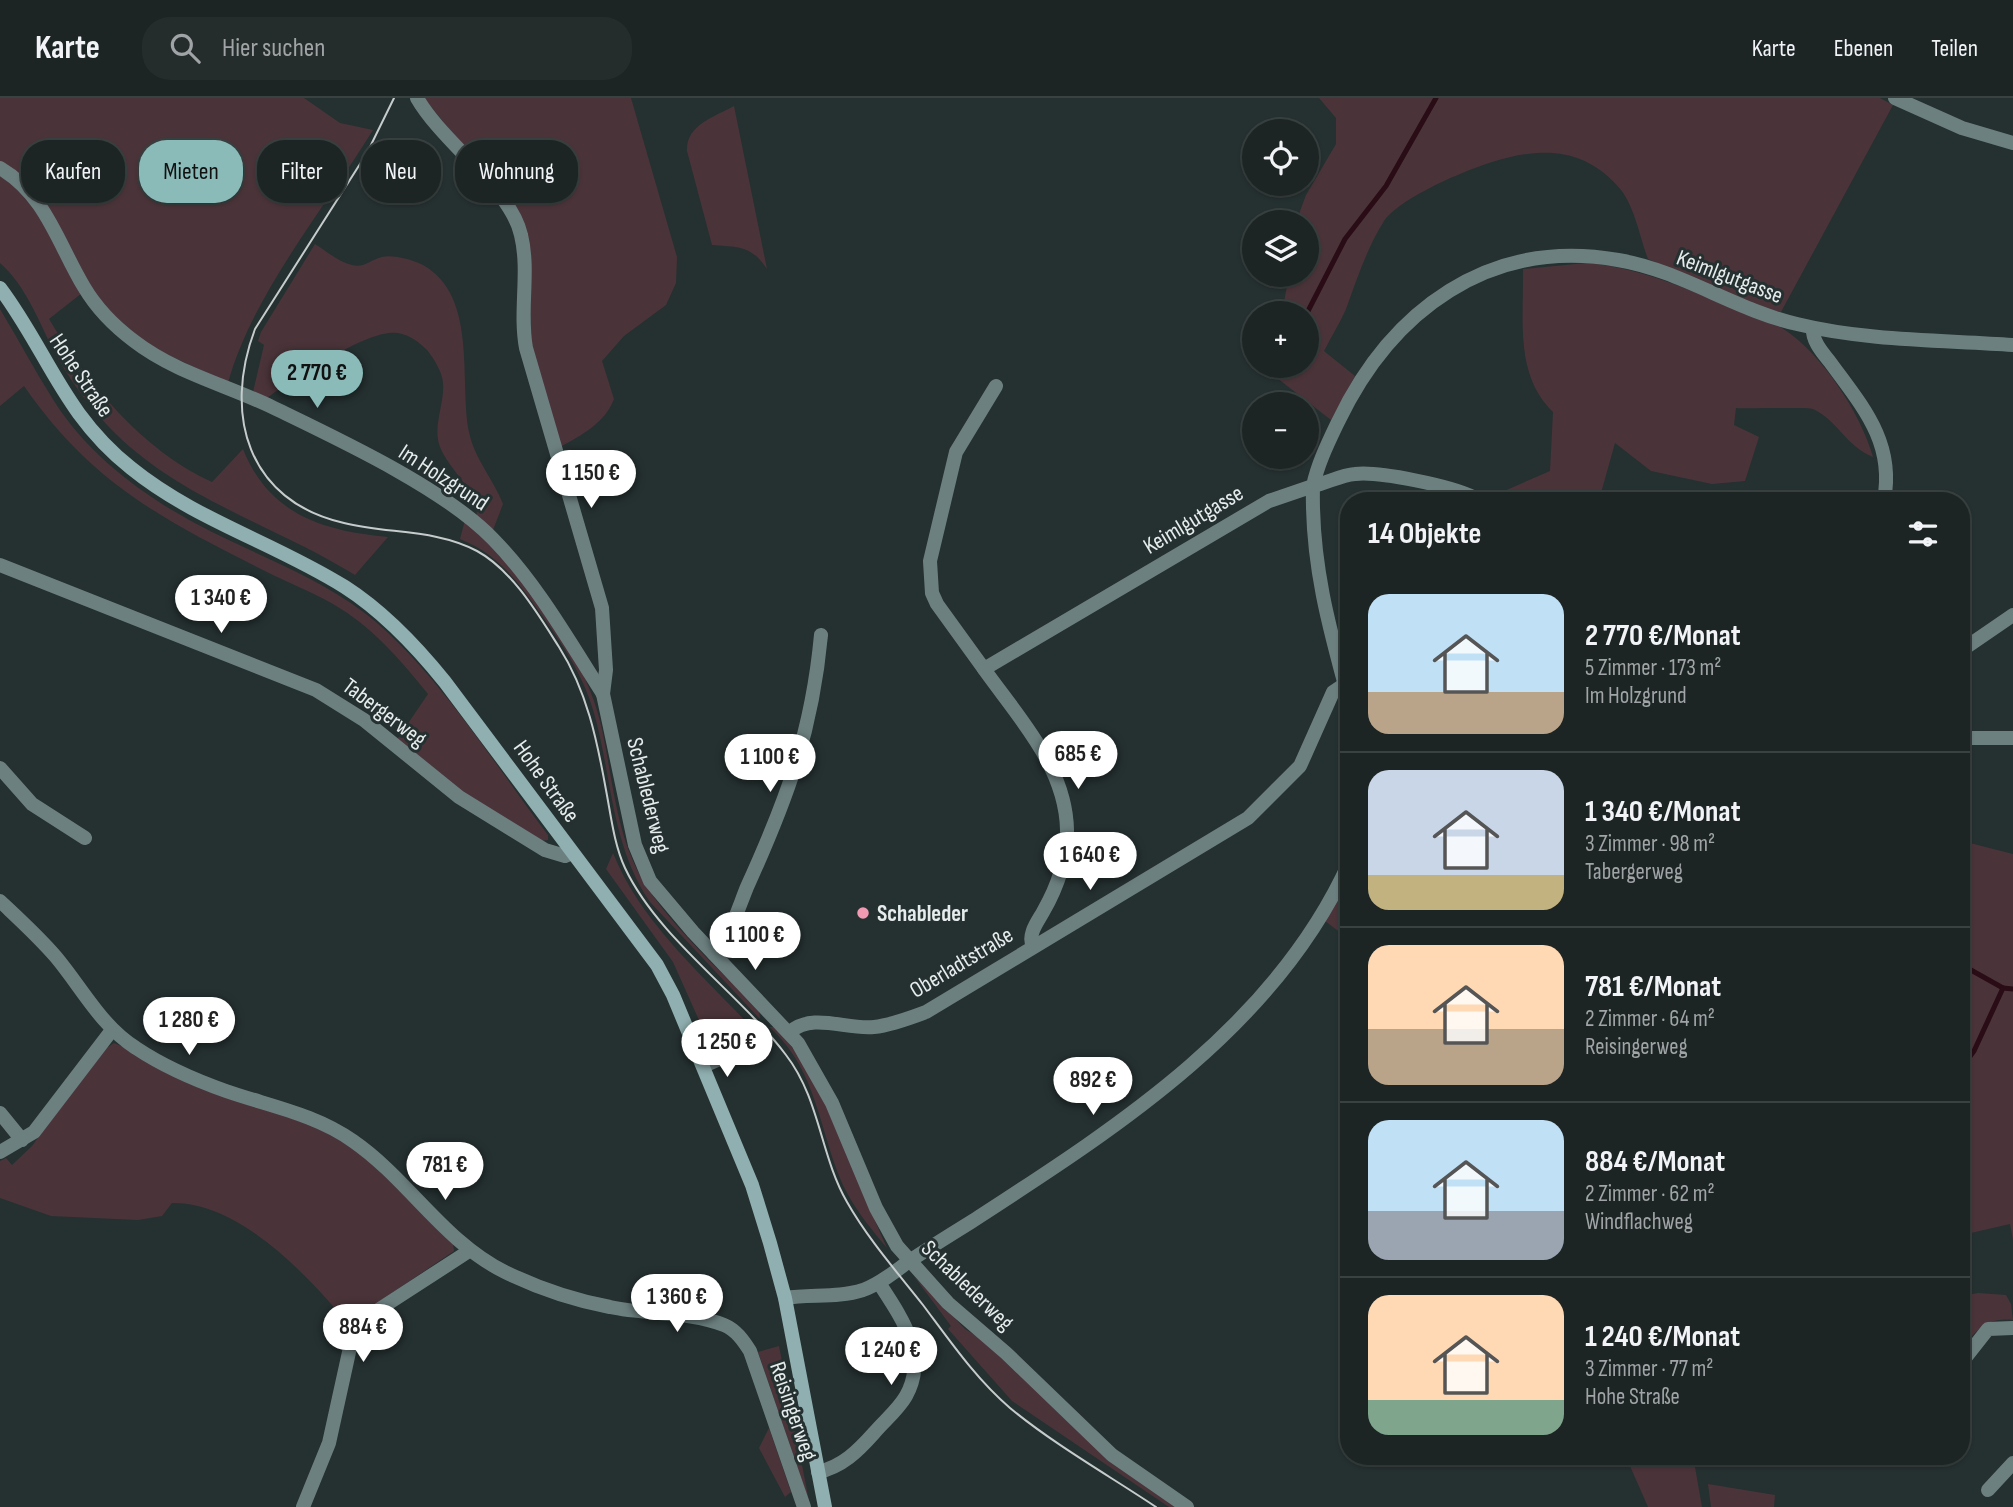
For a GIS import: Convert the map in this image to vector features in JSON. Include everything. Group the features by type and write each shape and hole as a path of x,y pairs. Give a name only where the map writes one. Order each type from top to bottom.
{"main road":[{"name":"Hohe Straße","path":"0,288 60,390 102,443 133,470 180,502 316,570 376,610 419,650 657,965 752,1185 785,1298 825,1507"}],"street":[{"name":"Schablederweg","path":"416,98 436,126 499,195 514,215 521,233 524,261 522,329 549,432 602,608 606,670 603,694 641,863 664,899 769,1018 790,1032 814,1068 876,1208 909,1262 947,1303 1006,1353 1112,1455 1187,1507"},
{"path":"1895,98 1965,130 2013,143"},
{"name":"Im Holzgrund","path":"0,169 18,180 33,196 95,304 135,343 159,358 240,392 346,445 425,489 476,523 533,587 603,694"},
{"name":"Keimlgutgasse","path":"984,669 1269,501 1313,486 1317,468 1346,406 1396,333 1438,296 1486,272 1546,258 1616,259 1676,278 1775,319 1813,328 2013,345"},
{"path":"1813,328 1818,346 1868,412 1879,432 1886,472 1885,492"},
{"path":"984,669 937,604 932,593 930,561 956,452 996,386"},
{"path":"1340,665 1317,577 1313,545 1313,486 1345,475 1372,474 1459,492"},
{"name":"Tabergerweg","path":"0,565 316,690 364,720 459,797 545,850 565,856 572,853"},
{"path":"1970,645 2013,615"},
{"path":"714,954 728,930 786,800 812,704 821,635"},
{"name":"Oberladtstraße","path":"984,669 1049,762 1064,808 1067,828 1061,874 1032,933 1033,946"},
{"name":"Oberladtstraße","path":"790,1032 797,1025 808,1023 874,1027 926,1012 1248,818 1300,766 1333,692 1340,687"},
{"path":"1970,738 2013,738"},
{"path":"0,768 32,804 85,838"},
{"path":"785,1298 842,1295 879,1283 1032,1183 1160,1091 1236,1024 1295,955 1340,878"},
{"name":"Reisingerweg","path":"0,901 57,958 112,1030 175,1070 226,1091 297,1113 351,1139 397,1177 469,1251 503,1271 562,1296 610,1308 710,1320 727,1326 741,1337 750,1351 804,1507"},
{"path":"0,1152 34,1132 112,1030"},
{"path":"0,1113 22,1140"},
{"path":"303,1507 329,1443 353,1334 375,1312 469,1251"},
{"path":"818,1472 836,1468 865,1443 905,1399 910,1389 914,1376 914,1345 908,1329 879,1283"},
{"path":"1970,1352 1989,1329 2013,1328"},
{"path":"1988,1490 2013,1463"}],"lane":[{"path":"704,1069 720,1062 756,1033"}],"shaded area":[{"path":"0,98 304,98 340,123 373,130 367,140 361,140 361,149 347,170 347,140 257,140 257,203 325,203 254,317 228,383 145,344 95,297 76,262 30,203 125,203 125,140 21,140 21,192 0,165"},
{"path":"424,98 631,98 677,257 676,283 666,305 624,336 602,361 614,399 605,415 584,433 560,447 531,350 529,247 500,203 578,203 578,140 457,140"},
{"path":"1319,98 1880,98 1893,105 1781,312 1766,309 1648,259 1626,197 1603,173 1585,161 1565,155 1524,154 1481,166 1419,194 1398,207 1384,221 1367,253 1344,314 1324,351 1355,376 1331,420 1319,411 1319,392 1295,392 1277,378 1319,378 1319,301 1284,301 1287,287 1319,287 1319,210 1300,210 1306,196 1319,196 1319,173 1336,144 1336,118"},
{"path":"734,106 767,269 749,251 712,245 687,151 688,142 696,128"},
{"path":"0,174 21,192 21,203 32,203 82,293 49,319 99,391 140,434 187,469 212,482 243,449 268,490 301,516 342,530 388,537 355,575 227,509 165,473 136,452 109,427 78,390 24,293 0,263"},
{"path":"315,244 337,259 357,266 386,256 414,261 440,279 452,297 463,341 469,432 475,451 503,504 493,530 477,516 472,496 440,447 437,431 443,391 442,379 427,350 410,337 400,333 376,336 326,360 267,398 253,392 264,345 258,341 261,332"},
{"path":"1586,263 1624,269 1697,293 1782,328 1811,352 1838,385 1859,422 1873,457 1813,409 1736,408 1734,425 1759,437 1745,481 1712,484 1651,471 1615,443 1601,492 1502,492 1550,471 1553,412 1532,381 1527,363 1523,326 1523,269"},
{"path":"0,309 69,422 104,460 124,477 189,520 291,569 348,601 392,636 463,719 548,835 548,840 540,841 435,774 396,741 428,694 377,637 353,617 193,534 131,495 75,449 24,386 0,406"},
{"path":"465,520 527,586 564,639 579,666 592,694 600,721 621,827 643,880 672,920 759,1011 760,1019 650,902 627,857 614,810 594,713 578,672 555,634 513,577 485,552 460,539"},
{"path":"1970,843 2013,854 2013,1240 2010,1224 1970,1233"},
{"path":"613,853 625,878 656,925 752,1028 730,1048 717,1053 711,1047 673,962 606,869"},
{"path":"1340,894 1340,932 1325,921"},
{"path":"769,1027 776,1027 795,1051 826,1105 887,1248 846,1191 808,1083 786,1044"},
{"path":"114,1043 301,1119 359,1151 453,1244 454,1251 374,1305 350,1326 294,1265 248,1229 223,1215 198,1206 172,1203 162,1216 138,1220 51,1216 0,1198 0,1161 6,1158 12,1165 32,1146 99,1053"},
{"path":"913,1275 965,1329 988,1343 1178,1507 1169,1507 1012,1401 948,1329 951,1326"},
{"path":"1970,1294 2006,1295 2011,1304 2013,1320 1995,1321 1970,1336"},
{"path":"779,1346 809,1501 758,1352"},
{"path":"769,1428 791,1492 785,1497 759,1448"},
{"path":"1695,1465 1702,1507 1648,1507 1630,1466"},
{"path":"1708,1484 1775,1495 1774,1507 1711,1507"}],"waterway":[{"path":"1313,301 1345,239 1386,186 1436,98"},
{"path":"1970,969 2003,988"},
{"path":"1970,1056 2003,988 2013,989"}],"tram line":[{"path":"394,98 367,153 255,329 246,361 242,392 244,422 251,450 265,474 285,495 311,512 344,523 429,535 461,544 490,559 513,581 559,647 584,698 599,753 615,840 621,859 639,894 678,942 746,1009 786,1055 806,1090 838,1184 864,1229 964,1359 998,1397 1045,1435 1156,1507"}],"place":[{"name":"Schableder","path":"863,913"}]}
